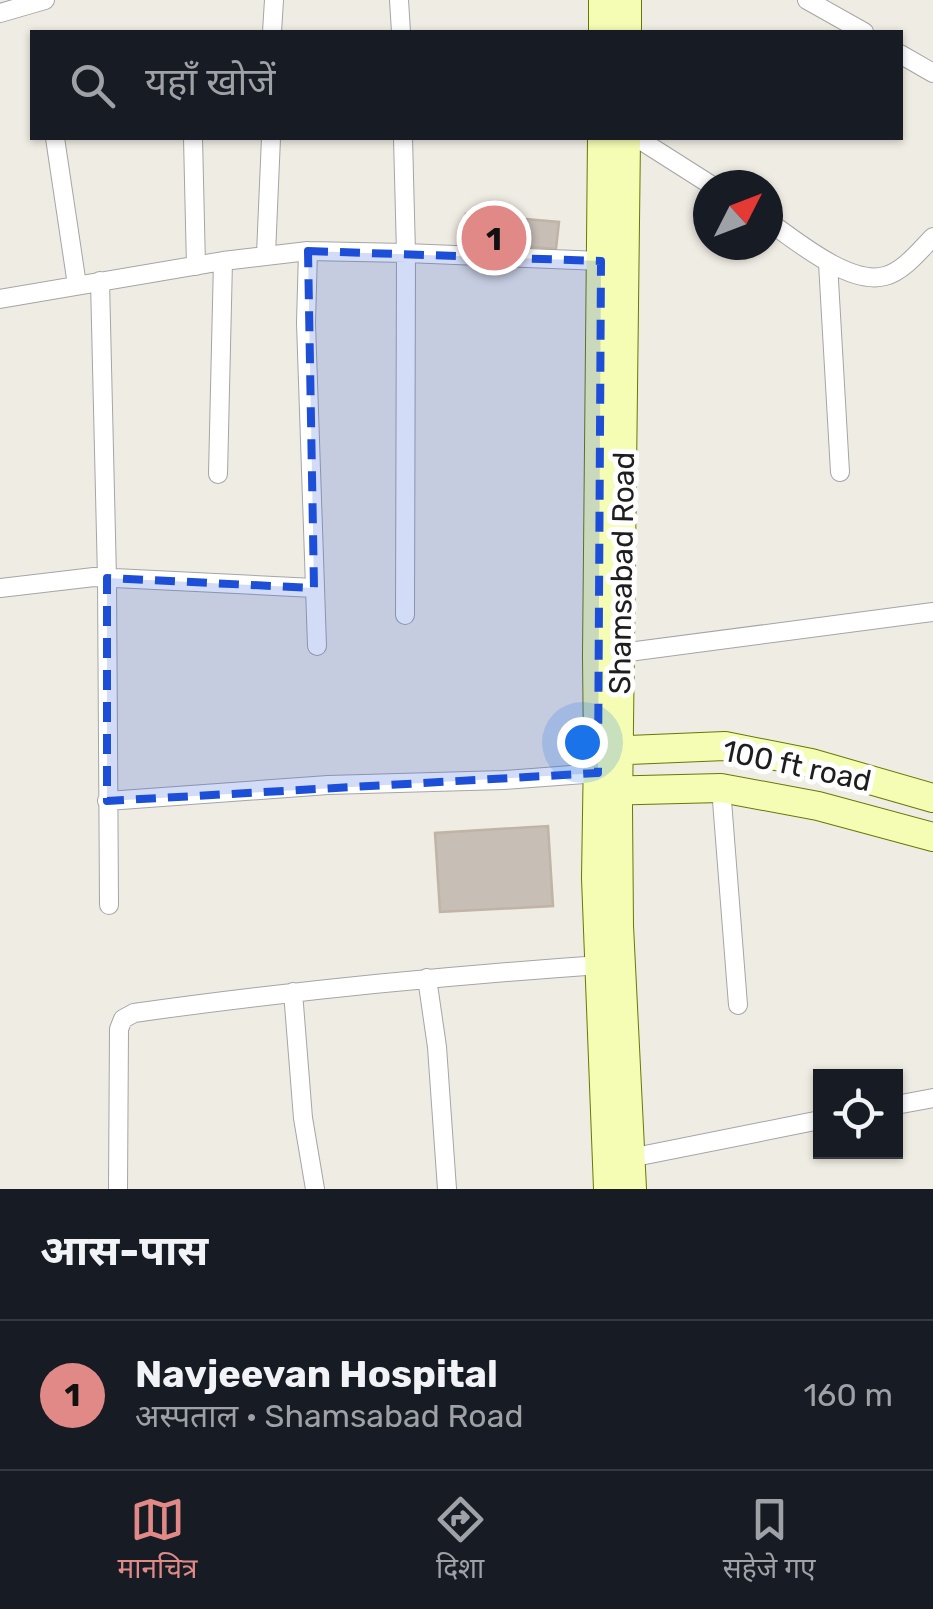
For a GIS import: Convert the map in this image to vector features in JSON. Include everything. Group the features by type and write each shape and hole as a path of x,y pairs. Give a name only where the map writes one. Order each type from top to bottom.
{"main road":[{"path":"602,0 602,30"},
{"path":"626,0 626,30"},
{"name":"Shamsabad Road","path":"602,140 597,636 619,926 632,1189"},
{"name":"Shamsabad Road","path":"608,1189 596,878 621,653 626,140"},
{"name":"100 ft road","path":"606,771 725,746 811,763 933,798"},
{"name":"100 ft road","path":"606,771 818,806 933,837"}],"street":[{"path":"0,12 44,0"},
{"path":"272,30 274,0"},
{"path":"399,0 402,30"},
{"path":"808,0 860,30"},
{"path":"903,56 933,73"},
{"path":"54,140 77,285"},
{"path":"194,140 196,266"},
{"path":"266,254 272,140"},
{"path":"403,140 405,615"},
{"path":"640,140 693,173"},
{"path":"783,232 828,263 863,276 884,276 902,267 933,237"},
{"path":"0,300 266,254 308,251 601,261"},
{"path":"308,251 306,323 317,646"},
{"path":"218,474 223,261"},
{"path":"828,263 840,472"},
{"path":"100,281 109,905"},
{"path":"0,588 83,577 314,588"},
{"path":"621,653 933,612"},
{"path":"107,801 606,771"},
{"path":"721,788 738,1005"},
{"path":"118,1189 119,1028 134,1013 293,992 600,964"},
{"path":"427,978 447,1189"},
{"path":"293,992 303,1118 315,1189"},
{"path":"903,1104 933,1098"},
{"path":"630,1158 813,1121"}],"highlighted area":[{"path":"308,251 601,261 598,773 107,801 107,578 314,588"}],"building":[{"path":"466,214 559,222 556,249 464,241"},
{"path":"548,826 553,906 440,912 435,833"}],"place":[{"name":"Navjeevan Hospital","path":"494,238"}]}
